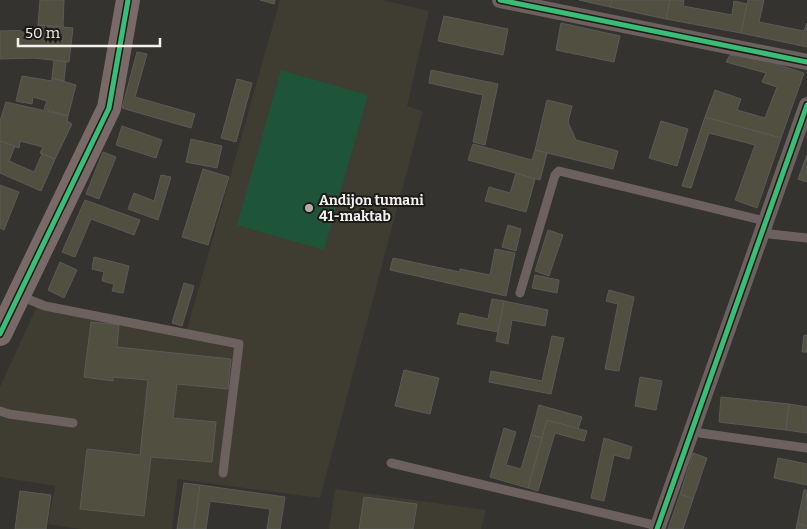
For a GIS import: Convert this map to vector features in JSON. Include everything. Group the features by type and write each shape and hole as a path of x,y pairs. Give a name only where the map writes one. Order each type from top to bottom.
{"street":[{"path":"0,334 109,108 128,0"},
{"path":"500,0 807,62"},
{"path":"658,527 807,105"}],"lane":[{"path":"520,293 555,175 558,171 807,238"},
{"path":"18,296 45,306 239,344 222,473"},
{"path":"0,411 9,414 74,423"},
{"path":"693,432 807,448"},
{"path":"391,463 658,527"}],"shaded area":[{"name":"Andijon tumani 41-maktab","path":"280,0 382,0 429,11 407,106 423,111 320,498 178,479 172,529 81,529 48,524 55,486 0,477 0,387 37,306 186,333"},
{"path":"335,489 486,510 481,529 329,529"}],"green space":[{"path":"281,70 368,95 324,250 237,225"}],"building":[{"path":"40,0 64,0 63,27 38,25"},
{"path":"260,0 275,0 274,4"},
{"path":"579,0 612,0 610,7"},
{"path":"612,0 670,0 666,19 610,7"},
{"path":"670,0 684,0 683,6 732,15 734,1 747,4 741,33 666,19"},
{"path":"748,0 764,0 759,22 804,31 807,23 807,47 741,33"},
{"path":"444,16 508,29 503,55 438,41"},
{"path":"561,23 620,36 614,62 556,50"},
{"path":"38,25 73,28 69,62 34,58 0,59 0,31 38,30"},
{"path":"137,52 147,54 135,97 195,114 191,128 122,108"},
{"path":"730,55 770,62 804,73 781,138 705,117 715,90 741,99 737,110 765,118 777,87 762,82 766,73 726,62"},
{"path":"54,60 66,62 64,81 52,78"},
{"path":"431,70 498,84 485,145 473,142 483,95 429,83"},
{"path":"22,76 52,81 52,78 76,85 68,116 44,109 47,101 33,97 32,104 16,101"},
{"path":"237,79 252,83 236,142 221,138"},
{"path":"547,100 572,106 568,122 576,140 618,151 613,169 535,150"},
{"path":"6,102 68,116 67,121 72,124 55,159 40,153 43,147 20,141 19,148 0,141 0,121"},
{"path":"705,117 781,138 757,208 735,200 755,145 709,133 691,188 682,186"},
{"path":"661,121 688,129 677,166 649,158"},
{"path":"122,126 162,140 156,158 116,145"},
{"path":"191,139 222,146 217,168 186,162"},
{"path":"0,141 15,146 9,161 34,172 42,154 55,159 41,191 0,173"},
{"path":"473,144 532,160 535,150 547,153 540,180 468,160"},
{"path":"103,152 116,157 99,199 86,194"},
{"path":"807,155 807,182 798,179"},
{"path":"203,169 229,177 208,245 182,237"},
{"path":"516,173 535,179 526,212 485,201 489,187 510,193"},
{"path":"161,175 171,177 158,220 128,209 134,193 154,201"},
{"path":"0,185 19,192 4,230 0,228"},
{"path":"85,200 140,220 134,235 91,219 75,257 62,252"},
{"path":"508,225 521,229 516,251 502,247"},
{"path":"548,230 563,235 549,276 535,271"},
{"path":"495,249 515,253 506,296 390,270 393,258 460,272 460,269 490,275"},
{"path":"94,257 129,266 123,293 112,291 114,284 102,281 104,272 92,269"},
{"path":"60,262 77,270 64,298 48,290"},
{"path":"535,275 559,280 557,293 532,288"},
{"path":"184,283 194,286 182,326 172,323"},
{"path":"609,290 634,297 619,371 605,369 618,304 606,301"},
{"path":"492,299 504,301 498,332 457,324 460,313 488,319"},
{"path":"504,301 548,310 545,326 512,320 508,344 496,341"},
{"path":"91,322 119,325 117,347 231,359 228,389 177,384 173,418 216,422 212,462 151,457 144,516 80,509 87,449 140,455 148,380 113,377 113,381 84,377"},
{"path":"804,335 807,336 807,352 802,352"},
{"path":"552,336 564,338 551,394 489,382 491,371 542,381"},
{"path":"404,370 439,378 430,414 395,406"},
{"path":"640,377 662,381 656,410 635,406"},
{"path":"721,397 789,404 786,430 719,422"},
{"path":"789,404 807,407 807,433 786,430"},
{"path":"539,405 582,417 578,429 547,420 542,438 531,435"},
{"path":"547,420 587,431 584,441 555,433 538,491 528,488"},
{"path":"504,428 516,432 506,465 521,469 531,435 542,438 528,488 490,477"},
{"path":"604,438 632,447 629,459 614,455 604,501 591,498"},
{"path":"693,453 707,458 693,499 680,494"},
{"path":"778,458 807,464 807,485 774,478"},
{"path":"184,483 200,485 194,529 177,529"},
{"path":"200,485 285,497 280,529 267,529 270,509 210,501 206,529 194,529"},
{"path":"804,490 807,490 807,526 797,524"},
{"path":"20,491 51,495 46,529 15,529"},
{"path":"680,494 693,499 683,529 668,529"},
{"path":"364,497 417,504 413,529 359,529"},
{"path":"797,524 807,526 807,529 796,529"}],"cycle path":[{"path":"0,334 109,108 128,0"},
{"path":"500,0 807,62"},
{"path":"657,529 807,105"}],"place":[{"name":"Andijon tumani 41-maktab","path":"309,208"}]}
